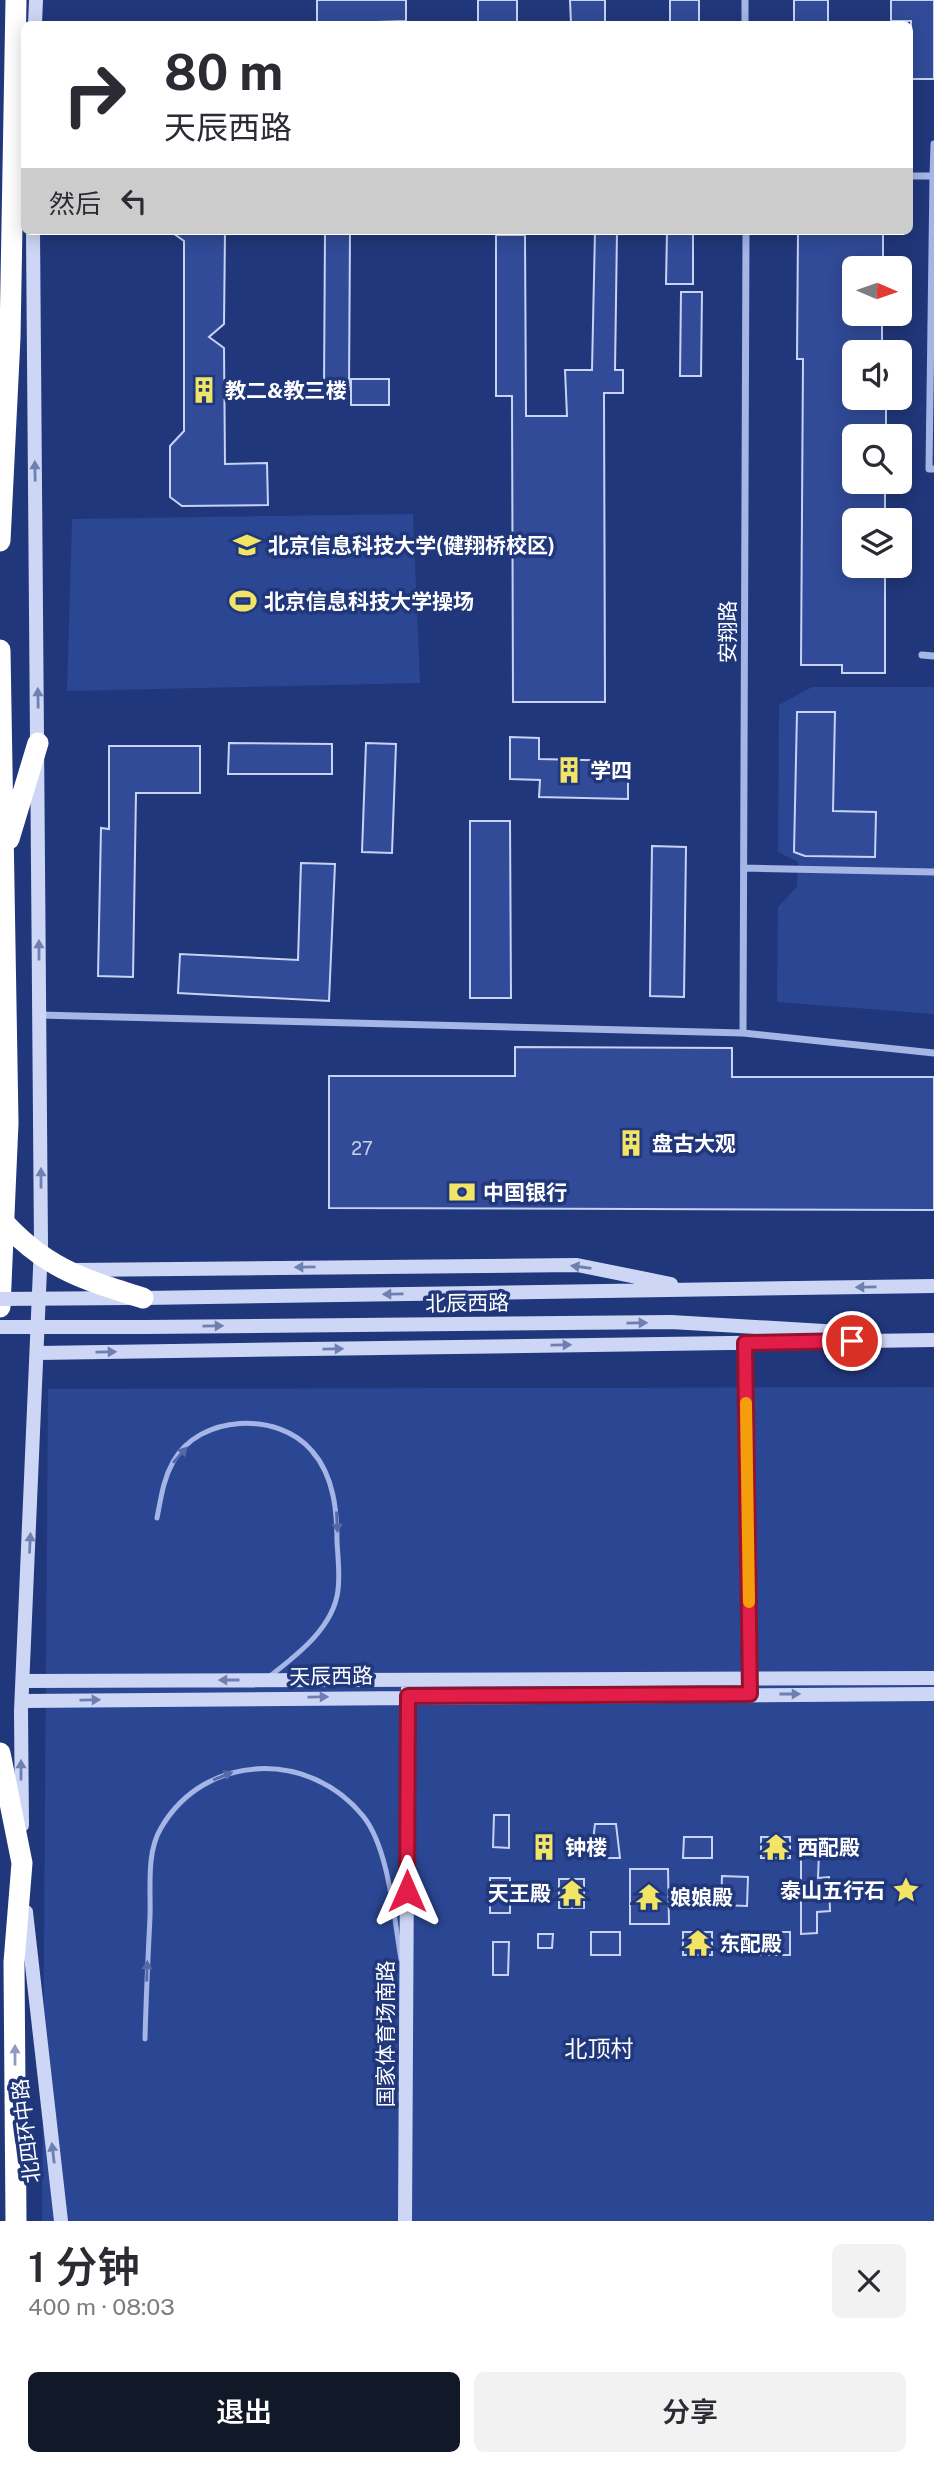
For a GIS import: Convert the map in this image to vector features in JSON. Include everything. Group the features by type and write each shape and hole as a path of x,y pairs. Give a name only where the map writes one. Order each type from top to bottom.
{"highway":[{"path":"0,541 12,223 16,0"},
{"path":"0,650 8,1123 0,1307"},
{"path":"4,858 38,743"},
{"path":"0,1218 22,1243 71,1275 143,1298"},
{"path":"0,1753 22,1863 15,1962 16,2221"}],"street":[{"path":"35,21 36,0"},
{"path":"745,0 745,21"},
{"path":"934,144 929,469 934,468"},
{"path":"913,176 933,176"},
{"name":"北四环中路","path":"33,235 41,1270 22,1701 22,1863 61,2221"},
{"name":"安翔路","path":"743,1032 746,235"},
{"path":"922,655 934,656"},
{"path":"744,868 934,872"},
{"path":"39,1016 743,1032 934,1053"},
{"name":"北辰西路","path":"41,1270 577,1265 696,1289"},
{"name":"北辰西路","path":"0,1299 934,1286"},
{"name":"北辰西路","path":"0,1327 671,1322 934,1338"},
{"name":"北辰西路","path":"38,1353 934,1338"},
{"path":"745,1343 750,1694"},
{"name":"天辰西路","path":"23,1681 934,1678"},
{"name":"国家体育场南路","path":"404,2221 408,1679"},
{"name":"天辰西路","path":"22,1701 934,1694"}],"lane":[{"path":"158,1518 163,1483 174,1458 192,1441 219,1426 247,1423 272,1426 294,1435 313,1452 335,1499 338,1592 332,1611 318,1632 265,1680"},
{"path":"145,2039 151,1861 160,1830 179,1802 226,1773 246,1769 297,1772 331,1785 365,1818 384,1863 406,1994"}],"shaded area":[{"name":"北京信息科技大学操场","path":"413,514 420,683 67,691 72,519"},
{"path":"812,687 934,687 934,1014 777,1002 778,907 797,887 798,862 778,852 779,705"},
{"path":"934,1387 934,2221 42,2221 48,1389"}],"building":[{"path":"317,0 406,0 406,21 317,21"},
{"path":"478,0 517,0 517,21 478,21"},
{"path":"570,0 605,0 605,21 571,21"},
{"path":"670,0 699,0 699,21 670,21"},
{"path":"794,0 828,0 828,21 794,21"},
{"path":"891,0 934,0 934,79 913,79 913,21 891,21"},
{"name":"教二&教三楼","path":"176,235 225,235 224,324 209,337 224,348 225,464 267,463 268,505 182,506 170,497 170,446 184,431 184,241"},
{"path":"325,235 350,235 349,389 324,389"},
{"path":"496,235 525,235 526,416 567,416 565,370 592,370 595,235 617,235 615,370 623,370 623,393 604,393 605,702 513,702 512,396 496,396"},
{"path":"667,235 693,235 693,284 666,284"},
{"path":"798,235 883,235 883,256 842,256 842,326 882,326 882,340 842,340 842,410 886,410 886,424 842,424 842,494 885,494 885,508 842,508 842,578 885,578 885,673 842,673 842,665 801,665 803,359 797,359"},
{"path":"681,292 702,292 701,376 680,376"},
{"path":"351,379 389,379 389,405 351,405"},
{"path":"797,712 835,712 833,811 876,812 875,857 805,856 794,852"},
{"name":"学四","path":"510,737 539,738 539,759 628,761 628,799 539,797 540,780 510,779"},
{"path":"229,743 332,744 332,774 228,774"},
{"path":"366,743 396,744 392,853 362,852"},
{"path":"109,746 200,746 200,793 136,793 133,977 98,976 101,828 109,829"},
{"path":"470,821 510,821 511,998 470,998"},
{"path":"652,846 686,847 684,997 650,996"},
{"path":"301,863 335,864 329,1001 178,993 180,954 298,960"},
{"name":"盘古大观","path":"515,1047 732,1048 732,1077 934,1077 934,1210 329,1208 329,1076 515,1076"},
{"path":"494,1815 509,1815 509,1848 493,1847"},
{"path":"595,1824 616,1824 620,1858 591,1858"},
{"path":"684,1837 712,1837 712,1858 683,1858"},
{"name":"西配殿","path":"761,1837 790,1837 790,1858 761,1858"},
{"name":"钟楼","path":"537,1840 551,1841 551,1855 536,1854"},
{"path":"801,1852 819,1853 818,1878 829,1877 830,1911 817,1912 817,1933 801,1934"},
{"name":"娘娘殿","path":"630,1869 668,1869 669,1924 630,1924"},
{"path":"722,1876 748,1877 747,1906 721,1905"},
{"path":"490,1878 510,1878 510,1913 490,1913"},
{"name":"天王殿","path":"559,1879 584,1879 584,1908 559,1908"},
{"path":"591,1932 620,1932 620,1955 591,1955"},
{"name":"东配殿","path":"683,1932 712,1932 712,1955 683,1955"},
{"name":"东配殿","path":"761,1932 790,1932 790,1955 761,1955"},
{"path":"538,1934 553,1934 552,1948 538,1948"},
{"path":"493,1942 509,1942 508,1975 493,1975"}],"slow traffic":[{"path":"746,1403 749,1602"}],"place":[{"name":"教二&教三楼","path":"204,390"},
{"name":"北京信息科技大学(健翔桥校区)","path":"247,545"},
{"name":"北京信息科技大学操场","path":"243,601"},
{"name":"学四","path":"569,770"},
{"name":"盘古大观","path":"631,1143"},
{"name":"中国银行","path":"462,1192"},
{"name":"钟楼","path":"544,1847"},
{"name":"西配殿","path":"776,1847"},
{"name":"泰山五行石","path":"906,1890"},
{"name":"天王殿","path":"572,1893"},
{"name":"娘娘殿","path":"649,1897"},
{"name":"东配殿","path":"698,1943"}],"district":[{"name":"北顶村","path":"599,2048"}],"route":[{"path":"407,1891 408,1696 750,1694 745,1343 852,1341"}]}
